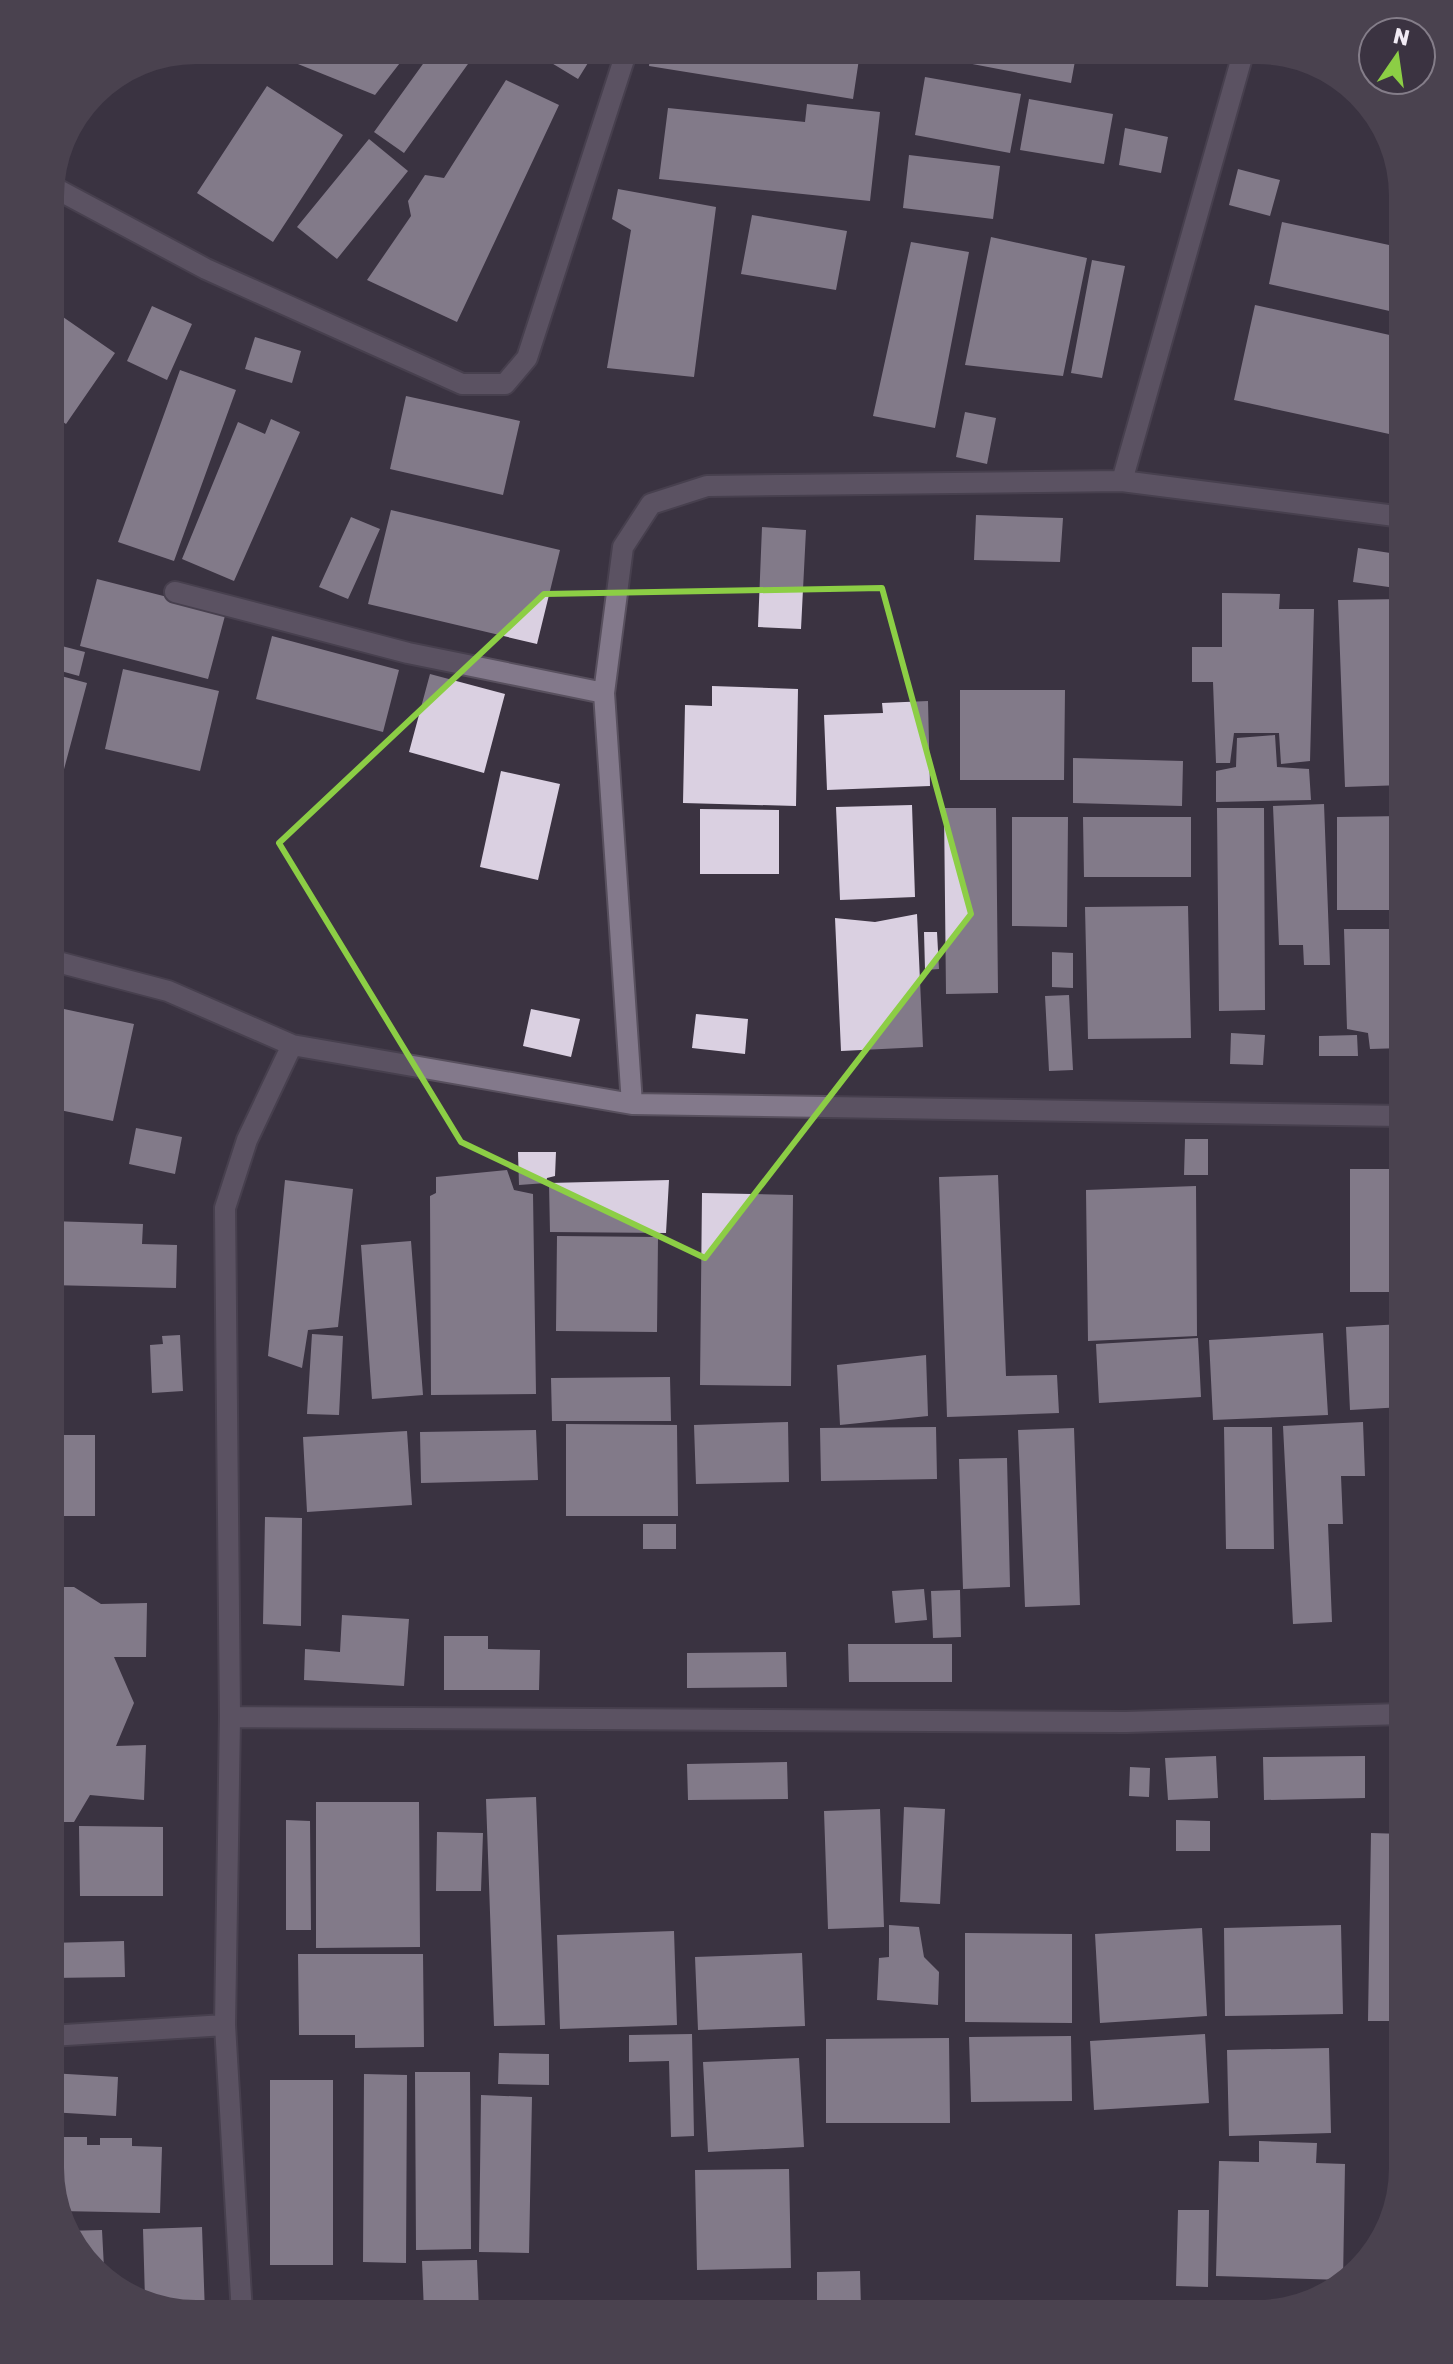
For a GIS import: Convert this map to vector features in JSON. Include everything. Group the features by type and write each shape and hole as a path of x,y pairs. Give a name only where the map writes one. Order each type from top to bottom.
{"street":[{"path":"64,193 206,269 462,384 505,384 527,358 622,64"},
{"path":"1122,481 1240,64"},
{"path":"632,1104 604,693 623,547 651,504 707,486 1122,481 1389,515"},
{"path":"175,592 408,653 604,693"},
{"path":"64,964 168,991 292,1045 632,1104 1389,1116"},
{"path":"241,2300 225,2025 230,1717 225,1208 247,1140 292,1045"},
{"path":"230,1717 1126,1722 1389,1714"},
{"path":"64,2035 225,2025"}],"highlighted area":[{"path":"882,588 971,914 705,1258 461,1142 279,843 544,594"}],"building":[{"path":"298,64 399,64 375,95"},
{"path":"423,64 468,64 404,153 374,132"},
{"path":"553,64 587,64 578,79"},
{"path":"649,64 858,64 853,99"},
{"path":"972,64 1074,64 1071,83"},
{"path":"925,77 1021,94 1010,153 915,135"},
{"path":"506,80 559,105 457,322 367,280 411,216 408,201 425,175 444,178"},
{"path":"267,86 343,135 273,242 197,193"},
{"path":"1029,99 1113,114 1104,164 1020,150"},
{"path":"807,104 880,112 870,201 659,179 668,108 805,122"},
{"path":"1125,128 1168,137 1161,173 1119,165"},
{"path":"369,139 408,171 337,259 297,227"},
{"path":"909,155 1000,166 993,219 903,208"},
{"path":"1238,169 1280,180 1270,216 1229,205"},
{"path":"618,189 716,207 694,377 607,368 631,230 612,219"},
{"path":"752,215 847,231 836,290 741,274"},
{"path":"1282,222 1389,245 1389,311 1269,284"},
{"path":"991,237 1087,258 1063,376 965,365"},
{"path":"911,242 969,252 935,428 873,416"},
{"path":"1092,260 1125,266 1102,378 1071,373"},
{"path":"1255,305 1389,335 1389,434 1234,400"},
{"path":"152,306 192,324 167,380 127,361"},
{"path":"64,318 115,353 66,424 64,423"},
{"path":"255,337 301,351 292,383 245,369"},
{"path":"180,370 236,390 174,561 118,542"},
{"path":"406,396 520,421 503,495 390,469"},
{"path":"965,412 996,418 987,464 956,457"},
{"path":"271,419 300,432 234,581 182,559 238,422 265,434"},
{"path":"391,510 560,550 537,644 368,604"},
{"path":"976,515 1063,518 1060,562 974,560"},
{"path":"351,517 380,529 348,599 319,587"},
{"path":"762,527 806,530 801,629 758,627"},
{"path":"1358,548 1389,553 1389,587 1353,582"},
{"path":"97,579 226,612 208,679 80,646"},
{"path":"1222,593 1280,594 1279,609 1314,609 1310,761 1281,764 1279,733 1234,733 1230,763 1216,763 1213,682 1192,682 1192,647 1222,647"},
{"path":"1389,599 1389,785 1345,787 1338,600"},
{"path":"272,636 399,670 383,732 256,699"},
{"path":"64,647 85,652 79,676 64,672"},
{"path":"123,669 219,691 200,771 105,749"},
{"path":"430,674 505,694 484,773 409,752"},
{"path":"64,677 87,683 64,769"},
{"path":"712,686 798,689 796,806 683,803 685,705 712,706"},
{"path":"960,690 1065,690 1064,780 960,780"},
{"path":"928,701 930,786 827,790 824,715 883,713 882,703"},
{"path":"1275,735 1277,767 1309,769 1311,800 1216,802 1216,771 1236,767 1237,738"},
{"path":"1073,758 1183,761 1182,806 1073,803"},
{"path":"501,771 560,784 538,880 480,867"},
{"path":"1324,804 1330,965 1304,965 1303,945 1279,945 1273,806"},
{"path":"912,805 915,897 840,900 836,807"},
{"path":"944,808 996,808 998,993 946,994"},
{"path":"1217,808 1264,808 1265,1010 1219,1011"},
{"path":"700,809 779,810 779,874 700,874"},
{"path":"1389,816 1389,910 1337,910 1337,817"},
{"path":"1012,817 1068,817 1067,927 1012,926"},
{"path":"1083,817 1191,817 1191,877 1084,877"},
{"path":"1188,906 1191,1038 1088,1039 1085,907"},
{"path":"917,914 923,1047 841,1051 835,918 875,922"},
{"path":"1344,929 1389,929 1389,1048 1370,1049 1368,1033 1347,1029"},
{"path":"924,932 937,932 939,969 925,970"},
{"path":"1052,952 1073,953 1073,988 1052,987"},
{"path":"1069,995 1073,1070 1049,1071 1045,996"},
{"path":"64,1009 134,1024 113,1121 64,1111"},
{"path":"531,1009 580,1019 571,1057 523,1046"},
{"path":"696,1014 748,1019 745,1054 692,1048"},
{"path":"1231,1033 1265,1035 1263,1065 1230,1064"},
{"path":"1357,1035 1358,1056 1319,1056 1319,1036"},
{"path":"136,1128 182,1137 175,1174 129,1164"},
{"path":"1185,1139 1208,1139 1208,1175 1184,1175"},
{"path":"518,1152 556,1152 555,1176 547,1178 546,1183 519,1185"},
{"path":"1350,1169 1389,1169 1389,1292 1350,1292"},
{"path":"507,1170 514,1190 533,1194 536,1394 431,1395 430,1196 436,1193 436,1177"},
{"path":"998,1175 1006,1376 1057,1375 1059,1413 947,1417 939,1177"},
{"path":"285,1180 353,1189 338,1327 308,1330 302,1368 268,1356"},
{"path":"669,1180 666,1233 550,1232 549,1183"},
{"path":"1196,1186 1197,1336 1088,1341 1086,1190"},
{"path":"702,1193 793,1195 791,1386 700,1385"},
{"path":"64,1221 143,1224 142,1244 177,1245 176,1288 64,1285"},
{"path":"557,1236 658,1237 657,1332 556,1331"},
{"path":"411,1241 423,1395 372,1399 361,1245"},
{"path":"1389,1325 1389,1408 1350,1410 1346,1327"},
{"path":"1323,1333 1328,1415 1213,1420 1209,1340"},
{"path":"312,1334 343,1336 339,1415 307,1414"},
{"path":"180,1335 183,1391 152,1393 150,1345 163,1344 162,1336"},
{"path":"1198,1338 1201,1397 1099,1403 1096,1344"},
{"path":"926,1355 928,1416 840,1425 837,1365"},
{"path":"670,1377 671,1421 552,1421 551,1378"},
{"path":"788,1422 789,1482 696,1484 694,1425"},
{"path":"1363,1422 1365,1476 1341,1476 1343,1524 1328,1524 1332,1622 1293,1624 1283,1426"},
{"path":"566,1424 677,1425 678,1516 566,1516"},
{"path":"936,1427 937,1479 821,1481 820,1428"},
{"path":"1224,1427 1272,1427 1274,1549 1226,1549"},
{"path":"1074,1428 1080,1605 1025,1607 1018,1430"},
{"path":"536,1430 538,1480 421,1483 420,1432"},
{"path":"407,1431 412,1505 307,1512 303,1437"},
{"path":"64,1435 95,1435 95,1516 64,1516"},
{"path":"1007,1458 1010,1587 963,1589 959,1459"},
{"path":"265,1517 302,1518 301,1626 263,1624"},
{"path":"643,1524 676,1524 676,1549 643,1549"},
{"path":"64,1587 74,1587 101,1604 147,1603 146,1657 114,1657 134,1703 116,1746 146,1745 144,1800 90,1795 74,1822 64,1822"},
{"path":"924,1589 927,1620 895,1623 892,1591"},
{"path":"960,1590 961,1637 933,1638 931,1591"},
{"path":"342,1615 409,1619 404,1686 304,1680 305,1649 340,1652"},
{"path":"444,1636 488,1636 488,1649 540,1650 539,1690 444,1690"},
{"path":"848,1644 952,1644 952,1682 849,1682"},
{"path":"786,1652 787,1687 687,1688 687,1653"},
{"path":"1216,1756 1218,1798 1168,1800 1165,1758"},
{"path":"1365,1756 1365,1798 1264,1800 1263,1757"},
{"path":"787,1762 788,1799 688,1800 687,1764"},
{"path":"1130,1767 1150,1768 1149,1797 1129,1796"},
{"path":"536,1797 545,2025 494,2026 486,1799"},
{"path":"316,1802 419,1802 420,1947 316,1948"},
{"path":"904,1807 945,1809 940,1904 900,1902"},
{"path":"880,1809 884,1927 828,1929 824,1811"},
{"path":"286,1820 310,1821 311,1930 286,1930"},
{"path":"1176,1820 1210,1821 1210,1851 1176,1851"},
{"path":"79,1826 163,1827 163,1896 80,1896"},
{"path":"437,1832 483,1833 481,1891 436,1891"},
{"path":"1371,1833 1389,1834 1389,2021 1368,2021"},
{"path":"889,1925 919,1927 924,1957 939,1972 938,2005 877,2000 879,1958 889,1957"},
{"path":"1341,1925 1343,2014 1225,2016 1224,1928"},
{"path":"1202,1928 1207,2016 1100,2023 1095,1934"},
{"path":"674,1931 677,2025 560,2029 557,1935"},
{"path":"965,1933 1072,1934 1072,2023 965,2022"},
{"path":"124,1941 125,1977 64,1978 64,1943"},
{"path":"802,1953 805,2026 698,2030 695,1957"},
{"path":"298,1954 423,1954 424,2047 355,2048 355,2035 299,2035"},
{"path":"692,2034 694,2136 671,2137 669,2061 629,2062 629,2035"},
{"path":"1205,2034 1209,2103 1094,2110 1090,2041"},
{"path":"1071,2036 1072,2101 971,2102 969,2037"},
{"path":"949,2038 950,2123 826,2123 826,2039"},
{"path":"1329,2048 1331,2133 1229,2136 1227,2050"},
{"path":"499,2053 549,2054 549,2085 498,2084"},
{"path":"799,2058 804,2147 708,2152 703,2062"},
{"path":"415,2072 470,2072 471,2249 416,2250"},
{"path":"64,2074 118,2077 116,2116 64,2113"},
{"path":"364,2074 407,2075 406,2263 363,2262"},
{"path":"270,2080 333,2080 333,2265 270,2265"},
{"path":"481,2095 532,2097 529,2253 479,2252"},
{"path":"64,2137 87,2137 87,2145 100,2145 100,2138 132,2138 132,2146 162,2147 160,2213 72,2211 64,2168"},
{"path":"1259,2141 1317,2143 1316,2163 1345,2164 1343,2268 1330,2278 1216,2276 1219,2161 1259,2162"},
{"path":"789,2169 791,2268 697,2270 695,2170"},
{"path":"1178,2210 1209,2210 1208,2287 1176,2286"},
{"path":"202,2227 205,2300 171,2297 145,2289 143,2229"},
{"path":"102,2230 104,2262 86,2241 80,2231"},
{"path":"477,2260 479,2300 424,2300 422,2261"},
{"path":"860,2271 861,2300 817,2300 817,2272"}]}
